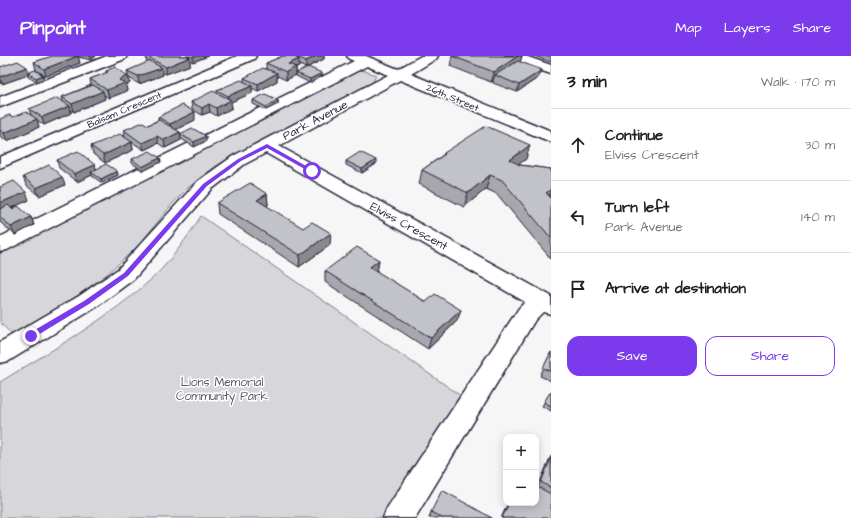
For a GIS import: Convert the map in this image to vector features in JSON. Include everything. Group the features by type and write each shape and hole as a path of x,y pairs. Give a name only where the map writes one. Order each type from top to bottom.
{"street":[{"path":"0,102 120,56"},
{"name":"Balsam Crescent","path":"0,163 249,56"},
{"name":"Park Avenue","path":"0,354 79,308 126,274 205,185 240,160 431,56"},
{"path":"512,56 551,70"},
{"path":"0,245 367,58"},
{"name":"26th Street","path":"367,58 551,124"},
{"name":"26th Street","path":"405,71 551,137"},
{"name":"Elviss Crescent","path":"267,146 546,303"},
{"path":"398,518 527,314 546,303"}],"green space":[{"path":"359,69 376,75 373,82 216,166 189,187 173,203 139,245 107,274 74,298 12,335 0,322 0,250"},
{"name":"Lions Memorial Community Park","path":"201,216 464,398 387,518 0,518 0,382 59,346 118,307 154,277 167,263"}],"building":[{"path":"52,56 78,56 44,69 34,62"},
{"path":"146,56 187,56 190,57 166,67"},
{"path":"283,56 292,56 299,59 288,64 296,67 286,72 266,63"},
{"path":"295,56 316,56 306,61"},
{"path":"452,56 518,56 494,72"},
{"path":"18,61 27,67 0,77 0,67"},
{"path":"150,61 162,68 138,76 127,71"},
{"path":"518,61 542,70 519,85 495,75"},
{"path":"115,67 128,76 119,80 125,83 107,90 90,79 108,72 106,71"},
{"path":"308,67 322,73 310,79 296,73"},
{"path":"263,68 277,73 258,84 244,78"},
{"path":"35,70 43,75 36,78 27,73"},
{"path":"241,80 252,86 228,96 217,90"},
{"path":"93,85 103,91 72,104 62,97"},
{"path":"213,91 231,100 216,108 209,104 202,108 191,102"},
{"path":"265,94 278,100 266,107 253,100"},
{"path":"57,98 70,106 42,117 29,109"},
{"path":"182,105 195,112 170,124 158,117"},
{"path":"26,112 37,119 4,133 0,130 0,119 9,115 13,117"},
{"path":"159,120 180,132 164,140 157,136 142,143 124,130 143,122 148,125"},
{"path":"486,126 530,145 510,160 520,165 551,169 551,189 546,193 551,198 551,238 502,180 490,175 468,193 422,170 445,154 444,153"},
{"path":"192,128 206,136 194,142 180,134"},
{"path":"120,134 132,142 103,155 91,146"},
{"path":"78,151 95,165 74,174 57,160"},
{"path":"150,151 160,158 142,167 132,159"},
{"path":"360,152 376,160 362,169 346,161"},
{"path":"106,164 117,171 101,179 91,172"},
{"path":"49,165 62,177 36,188 23,177"},
{"path":"14,181 26,192 0,203 0,187"},
{"path":"250,183 267,194 257,200 303,228 312,222 331,233 300,255 217,203"},
{"path":"8,205 12,209 18,206 31,217 11,227 0,217 0,209"},
{"path":"357,247 379,260 370,267 426,302 435,294 461,310 431,338 325,271"},
{"path":"551,352 551,371 543,368"},
{"path":"551,391 551,406 544,402"},
{"path":"551,458 551,488 541,482"},
{"path":"539,488 551,494 551,518 502,518 508,506 539,506"},
{"path":"442,490 492,518 442,518 431,512"}],"route":[{"path":"31,336 79,308 126,274 205,185 240,160 267,146 312,171"}]}
